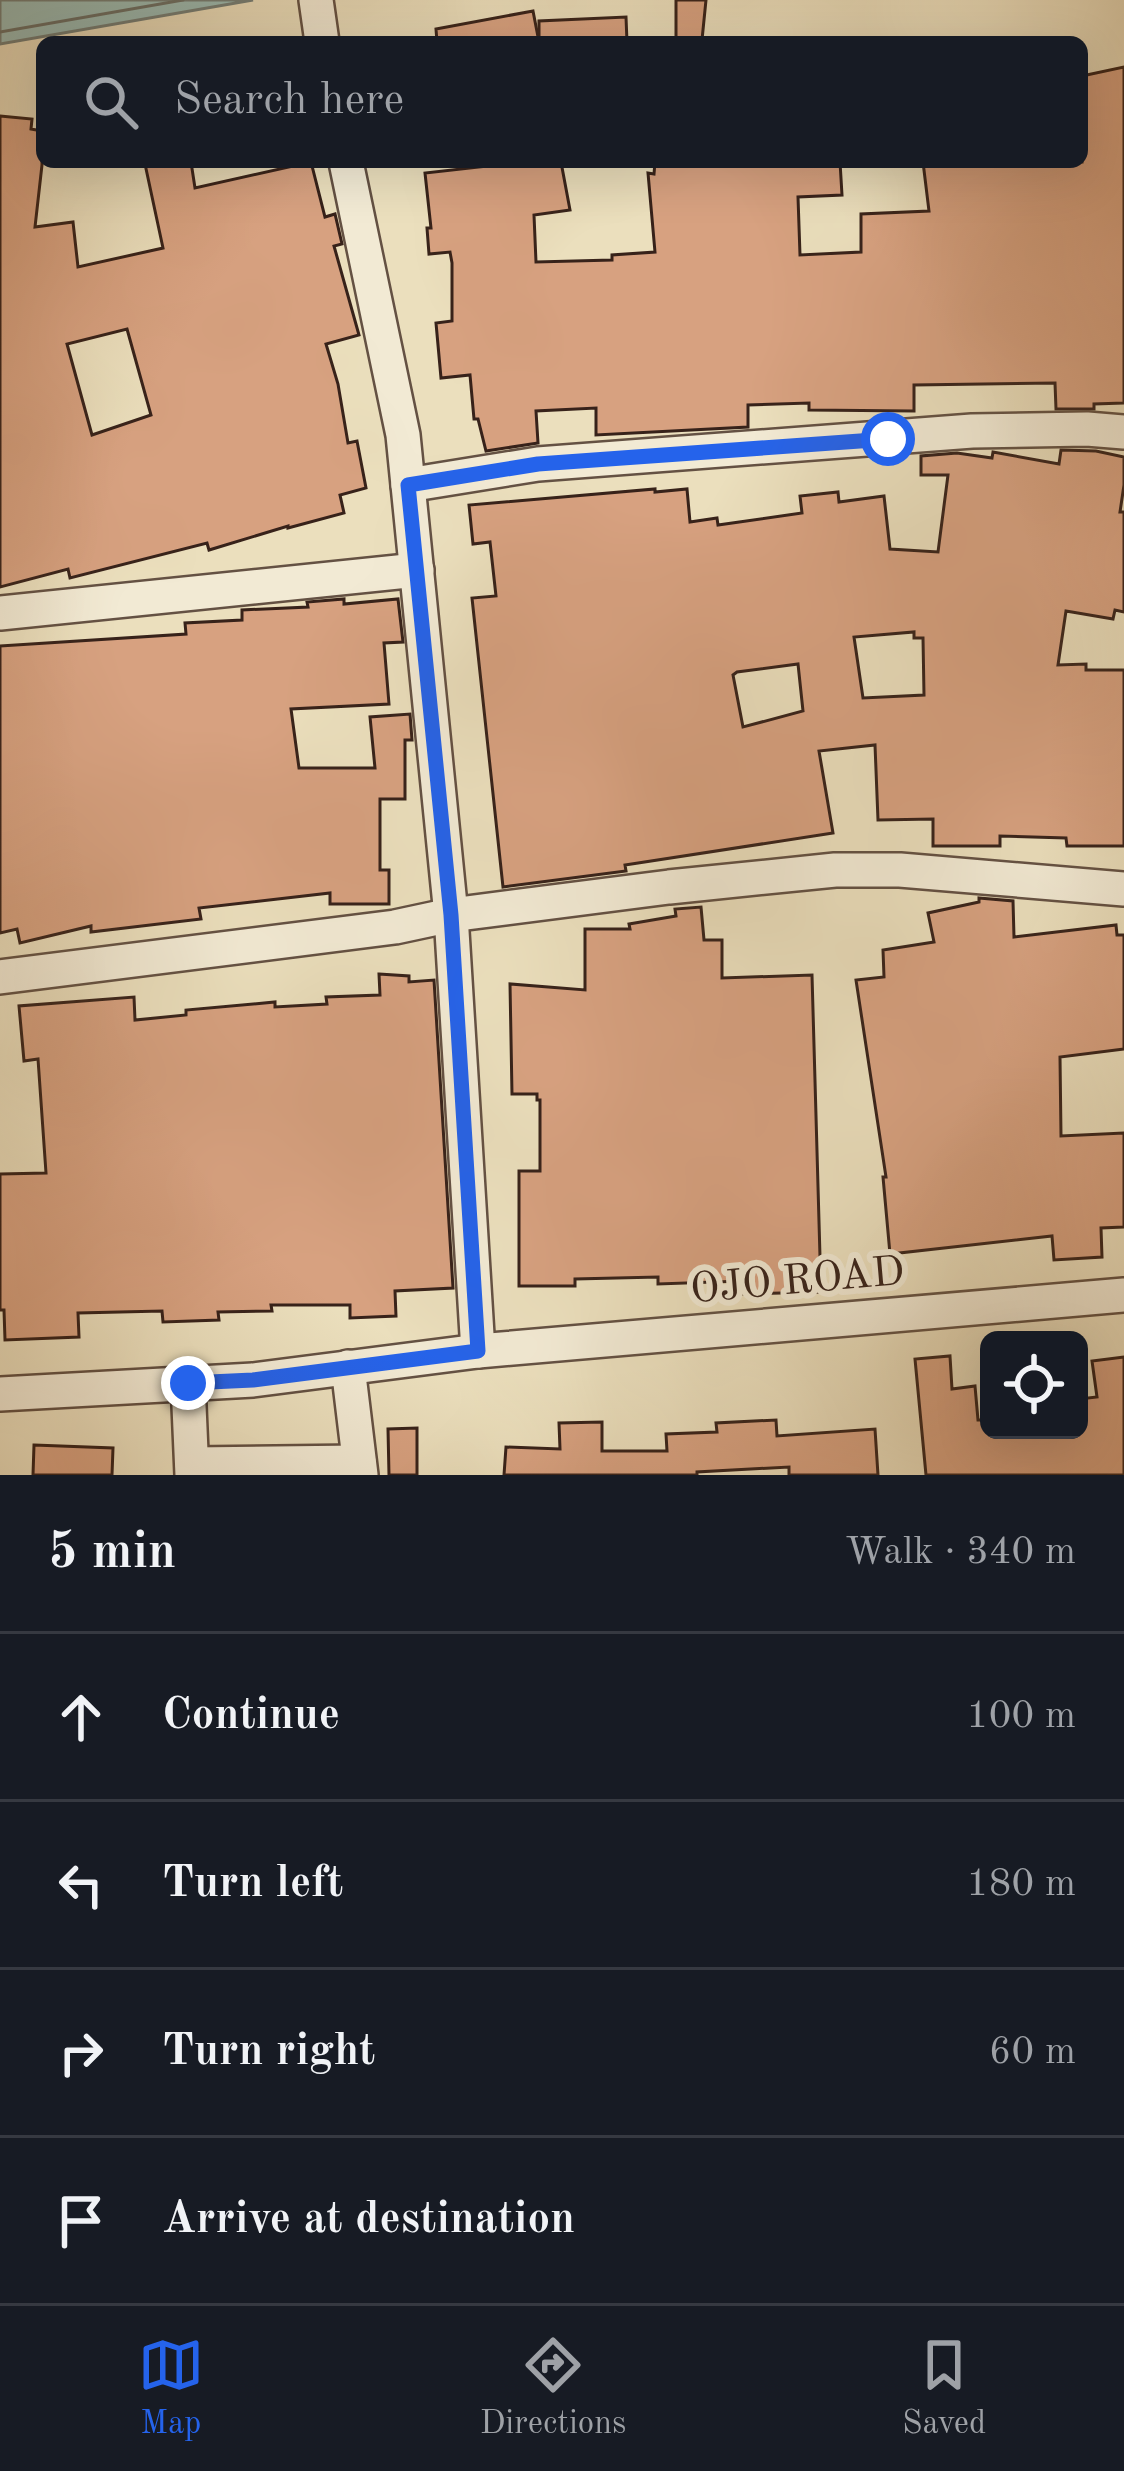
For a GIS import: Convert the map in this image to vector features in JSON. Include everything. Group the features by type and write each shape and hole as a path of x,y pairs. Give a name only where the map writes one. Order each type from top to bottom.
{"street":[{"path":"347,168 403,435 451,915 478,1351"},
{"path":"408,485 538,464 972,431 1124,432"},
{"path":"0,613 416,570"},
{"path":"0,976 669,887 835,870 900,870 1124,889"},
{"name":"OJO ROAD","path":"0,1394 253,1380 478,1351 1124,1295"},
{"path":"188,1383 192,1469 360,1468 349,1367"}],"water":[{"path":"0,0 253,0 36,36 0,44"}],"building":[{"path":"676,0 706,0 702,36 676,36"},
{"path":"533,11 538,36 437,36 436,29"},
{"path":"626,17 627,36 539,36 539,21"},
{"path":"1124,67 1124,403 1056,409 1055,383 914,385 914,411 809,410 809,403 748,405 748,427 596,435 596,408 536,411 538,443 486,451 478,419 474,419 470,375 441,378 436,323 452,321 452,263 450,252 429,254 425,173 562,168 570,210 534,215 536,262 612,260 612,255 655,252 648,173 654,174 654,168 840,168 842,195 798,197 800,255 861,252 861,214 929,211 924,168 1088,168 1088,75"},
{"path":"0,116 32,119 36,168 42,168 35,227 73,222 78,267 163,248 146,168 192,168 195,188 284,168 313,168 325,217 335,214 342,244 334,246 359,335 326,344 348,443 357,441 366,488 340,495 344,513 209,550 207,543 70,578 68,569 0,587","holes":["127,329 151,415 92,435 67,344"]},
{"path":"1061,450 1124,457 1120,512 1124,512 1124,612 1115,610 1113,619 1066,611 1058,665 1124,670 1124,846 1067,846 1066,838 1000,836 1000,846 933,846 933,819 878,820 875,745 819,751 833,833 625,865 626,871 503,887 472,598 496,596 490,542 473,544 469,505 687,489 690,522 717,518 718,525 802,513 800,496 838,492 839,502 884,496 890,549 938,552 948,475 921,475 921,456 957,453 992,458 993,452 1059,464","holes":["914,632 914,638 923,638 924,695 863,698 854,637","798,664 803,711 743,727 733,675"]},
{"path":"344,599 344,604 398,599 403,642 384,643 389,704 291,709 299,768 375,768 370,717 410,714 405,799 380,799 380,870 389,870 389,904 330,904 330,893 199,908 201,919 91,932 91,926 20,943 17,929 0,933 0,646 186,634 185,623 242,620 242,610 308,607 307,602"},
{"path":"979,898 1013,901 1014,937 1116,925 1117,935 1124,935 1124,1049 1060,1057 1061,1136 1124,1133 1124,1227 1101,1228 1102,1257 1054,1260 1052,1236 890,1254 886,1177 856,980 884,977 883,950 934,942 928,913 979,902"},
{"path":"701,907 704,940 722,940 722,978 812,975 821,1292 742,1294 742,1281 658,1284 658,1277 575,1279 575,1286 519,1286 519,1171 540,1171 540,1100 537,1094 512,1094 510,984 585,990 585,929 630,929 629,924 676,916 675,909"},
{"path":"379,974 409,976 409,982 434,980 453,1288 395,1291 396,1316 350,1318 350,1305 271,1305 272,1311 218,1312 219,1320 163,1322 162,1311 78,1313 79,1337 5,1340 4,1310 0,1310 0,1174 46,1173 38,1059 24,1061 19,1006 134,997 135,1020 275,1002 275,1007 327,1004 326,997 380,995"},
{"path":"950,1356 952,1389 975,1386 980,1439 1088,1439 1088,1398 1097,1397 1092,1361 1124,1357 1124,1475 926,1475 915,1359"},
{"path":"776,1420 777,1436 875,1429 878,1475 789,1475 789,1467 697,1475 504,1475 506,1447 560,1449 559,1423 602,1422 602,1451 667,1451 666,1434 717,1432 716,1423"},
{"path":"417,1428 417,1475 389,1475 388,1429"},
{"path":"34,1445 113,1448 112,1475 33,1475"}],"route":[{"path":"188,1383 253,1380 478,1351 451,915 408,485 538,464 888,439"}]}
